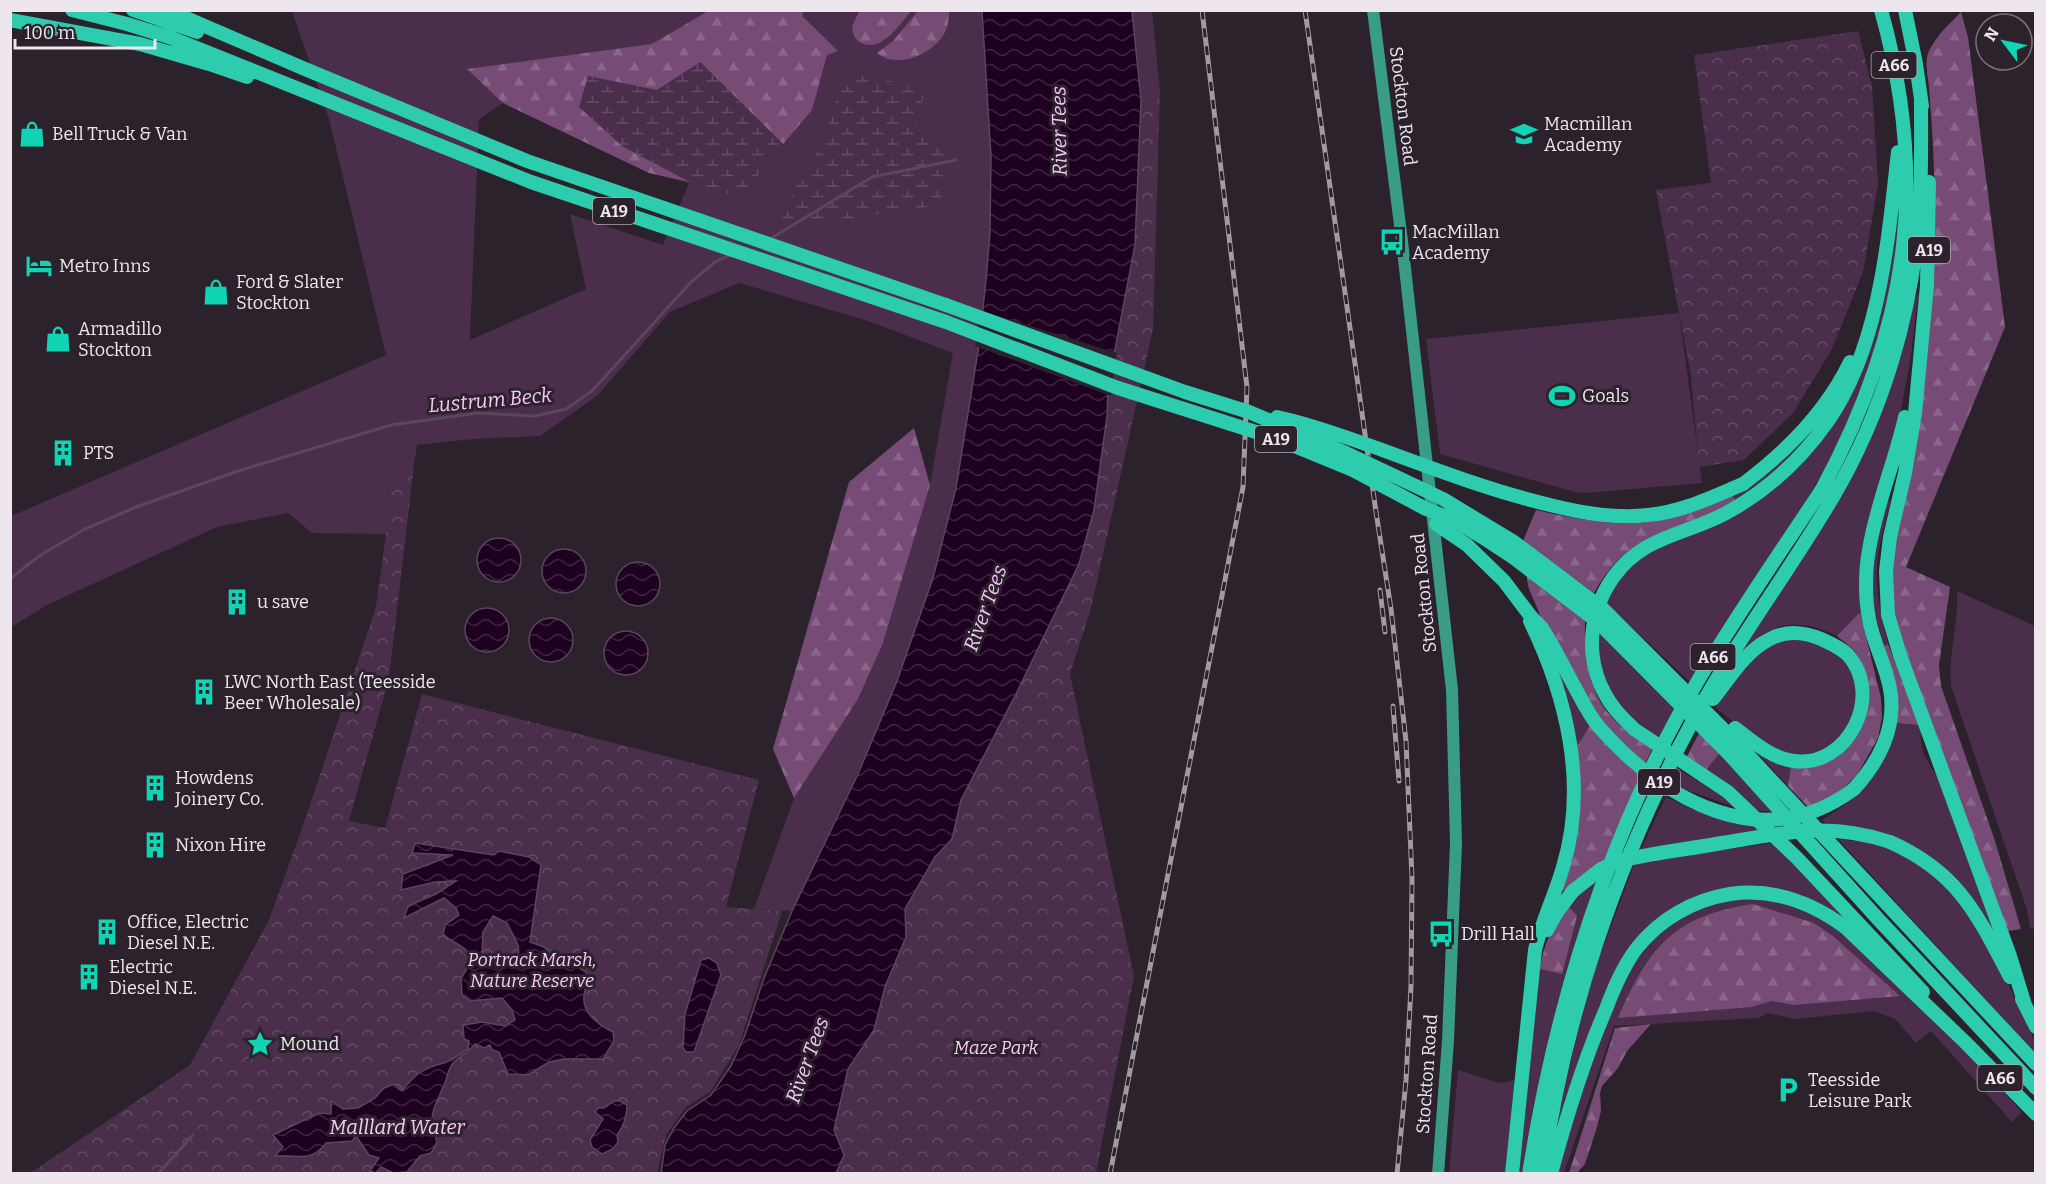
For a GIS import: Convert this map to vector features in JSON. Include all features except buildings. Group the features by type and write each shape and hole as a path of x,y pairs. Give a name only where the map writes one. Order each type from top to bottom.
{"highway":[{"name":"A19","path":"72,10 169,37 531,182 946,322 1118,388 1275,438 1353,471 1426,509 1449,518 1514,558 1599,623 1732,740 2036,1064"},
{"name":"A19","path":"133,10 304,69"},
{"name":"A19","path":"164,10 568,176 946,305 1185,392 1249,412 1346,453 1408,481 1483,522 1536,557 1602,608 1666,672"},
{"name":"A66","path":"1528,1173 1575,968 1615,851 1658,756 1678,718 1726,636 1822,489 1853,426 1871,381 1892,313 1901,268 1906,196 1906,153 1890,44 1881,10"},
{"name":"A66","path":"1542,1173 1562,1070 1579,1000 1594,952 1637,838 1688,730 1733,652 1834,495 1863,439 1898,341 1915,259 1921,184 1921,99 1911,33 1905,10"},
{"path":"10,20 140,45 209,64 257,81 287,86"},
{"name":"A19","path":"1921,99 1928,146 1930,215 1927,285 1915,413 1905,473 1890,537 1886,588 1888,615 1900,655 2010,956 2025,1005"},
{"name":"A66","path":"1902,120 1894,200 1870,327 1851,380 1828,420 1808,447 1784,472 1758,493 1729,512 1699,527 1647,547 1629,559 1603,591 1592,632 1596,673 1604,693 1616,711 1634,729 1728,792 1797,858 1923,991 1965,1042"},
{"name":"A66","path":"1249,412 1292,420 1508,495 1580,512 1615,516 1649,515 1682,509 1743,484 1790,445 1829,397 1845,371 1859,342 1877,293"},
{"name":"A19","path":"1426,509 1436,524 1467,545 1504,581 1542,628 1598,726 1635,764 1656,781 1677,794 1750,819 1773,821 1816,812 1836,802 1854,789 1868,774 1878,758 1889,725 1890,688 1868,618 1866,586 1868,550 1899,444 1920,354"},
{"name":"A19","path":"1512,1173 1535,950 1540,928 1563,868 1575,793 1575,774 1565,718 1541,644 1530,621 1532,618"},
{"name":"A66","path":"1666,672 1732,740 1767,750 1793,761 1810,761 1826,755 1846,740 1859,718 1862,702 1861,685 1856,667 1847,654 1818,638 1802,633 1785,633 1776,636 1768,640 1741,664 1688,730"},
{"name":"A19","path":"1732,740 1879,920 2036,1088"},
{"name":"A19","path":"1532,990 1545,935 1557,912 1574,891 1601,869 1622,860 1789,832 1818,829 1840,830 1890,842 1927,862 1949,880 1968,902 1983,925 2036,1027"},
{"name":"A66","path":"1551,1173 1582,1070 1599,1025 1628,961 1641,943 1659,925 1680,911 1703,901 1736,893 1761,893 1786,897 1817,908 1845,927 2036,1114"}],"main road":[{"name":"Stockton Road","path":"1373,10 1402,241 1452,690 1456,843 1448,1041 1438,1173"}],"green space":[{"path":"710,10 804,11 802,16 838,51 827,55 812,110 783,144 700,62 622,146 690,182 649,173 503,103 467,69 652,44"},
{"path":"860,10 911,11 885,39 877,44 869,45 857,40 852,30"},
{"path":"292,11 982,11 989,104 991,222 976,362 951,506 933,578 904,664 869,747 792,911 754,909 794,798 858,699 883,643 930,485 953,353 868,321 739,283 670,312 597,396 540,436 473,439 417,445 414,465 390,470 386,534 312,533 288,513 217,527 47,605 11,627 11,516 386,355 329,119","holes":["503,103 649,173 689,183 663,245 570,214 586,289 470,340 479,119"]},
{"path":"918,11 949,11 946,29 939,41 923,53 904,60 885,58 877,53 893,41"},
{"path":"1132,11 1152,11 1160,90 1141,100"},
{"path":"1961,12 1968,37 2005,327 1906,567 1950,587 1939,665 1941,686 1995,841 2021,929 2008,931 1974,844 1892,612 1889,567 1934,239 1934,163 1927,59 1935,40"},
{"path":"1858,31 1872,86 1878,184 1863,272 1832,349 1793,413 1744,460 1699,467 1691,376 1656,190 1711,183 1694,55"},
{"path":"700,62 783,144 740,198 690,182 622,146 579,107 588,76 657,90"},
{"path":"845,72 925,88 917,127 930,145 946,146 940,205 837,221 782,219 797,184 816,155 831,118"},
{"name":"Maze Park","path":"1160,90 1153,329 1091,608 1070,674 1134,976 1096,1173 836,1173 844,1155 834,1130 848,1069 874,1030 885,987 906,937 905,909 935,857 952,839 961,800 1079,564 1094,510 1107,416 1108,386 1135,245 1141,100"},
{"path":"1896,223 1900,223 1883,318 1871,364 1845,430 1813,489 1690,682 1604,601 1618,578 1639,556 1758,498 1850,386"},
{"path":"1916,293 1918,296 1911,356 1900,415 1864,538 1860,567 1860,612 1837,636 1809,626 1784,626 1760,636 1740,657 1736,655 1829,511 1913,306"},
{"name":"Goals","path":"1679,313 1702,483 1575,492 1440,454 1426,339"},
{"path":"914,428 930,485 883,643 858,699 794,798 773,749 849,482"},
{"path":"1805,436 1773,472 1735,500 1731,494"},
{"name":"Portrack Marsh, Nature Reserve","path":"414,465 389,678 349,821 385,828 422,694 759,780 726,907 782,911 739,1045 710,1092 686,1107 666,1135 657,1173 29,1174 190,1065 269,920 376,607 386,534 390,469"},
{"path":"1731,494 1735,500 1721,509 1642,542 1630,550 1606,574 1594,593 1523,541 1536,510 1598,521 1648,522 1691,512"},
{"path":"1888,500 1891,501 1879,549 1877,578 1888,644 1880,648 1872,591 1878,538"},
{"path":"1527,576 1585,621 1585,645 1596,694 1609,714 1619,724 1652,749 1645,764 1604,724 1540,617 1528,587"},
{"path":"1957,591 2035,626 2035,929 2030,928 2027,910 1951,686"},
{"path":"1860,612 1881,698 1882,717 1878,738 1857,775 1840,792 1809,808 1788,786 1791,766 1841,752 1860,732 1865,719 1868,690 1862,663 1855,652 1837,636"},
{"path":"1597,631 1675,709 1659,738 1640,724 1616,700 1604,680 1599,664"},
{"path":"1792,639 1813,642 1840,654 1856,679 1855,715 1847,730 1832,744 1820,751 1793,755 1781,752 1737,725 1715,707 1739,675 1758,655 1768,647"},
{"path":"1888,644 1919,725 1895,723 1880,648"},
{"path":"1554,666 1590,726 1575,749"},
{"path":"1895,723 1919,725 1924,755 1939,777 2003,949 1933,860 1830,827 1822,820 1850,801 1871,780 1885,755"},
{"path":"1590,726 1609,748 1640,776 1603,863 1565,891 1559,888 1575,749"},
{"path":"1699,733 1719,754 1706,770 1686,758"},
{"path":"1719,754 1773,812 1754,810 1706,770"},
{"path":"1761,754 1791,766 1788,786 1760,756"},
{"path":"1680,770 1728,800 1734,807 1673,785"},
{"path":"1666,797 1691,809 1761,827 1765,832 1640,851"},
{"path":"1838,839 1892,848 1919,862 1942,881 1962,904 1996,958 2035,1042 2035,1053"},
{"path":"1773,843 1853,925 1839,914 1802,895 1770,888 1721,890 1633,947 1559,1130 1555,1129 1588,988 1635,862"},
{"path":"1599,877 1524,1173 1519,1174 1540,969 1562,974 1567,905"},
{"path":"1738,899 1781,900 1832,924 1948,1032 2022,1112 2012,1122 1931,1031 1916,1043 1895,1019 1874,1011 1795,1019 1768,1013 1759,1018 1614,1026 1564,1173 1558,1174 1582,1087 1610,1012 1632,967 1653,940 1679,918 1706,906"},
{"path":"1753,904 1814,923 1834,937 1900,996 1794,1005 1772,1001 1751,1007 1618,1018 1641,972 1667,939 1702,917 1725,909"},
{"path":"1567,905 1577,916 1562,974 1540,969 1549,936"},
{"path":"1651,1024 1627,1051 1618,1068 1602,1086 1601,1111 1585,1164 1577,1173 1569,1173 1615,1028"},
{"path":"1458,1070 1500,1083 1514,1080 1507,1173 1449,1174"}],"water":[{"name":"River Tees","path":"982,11 1132,11 1141,100 1135,245 1108,386 1107,416 1094,510 1079,564 961,800 952,839 935,857 905,909 906,937 885,987 874,1030 848,1069 834,1130 844,1155 836,1173 661,1174 665,1145 674,1128 687,1111 711,1095 731,1066 792,911 858,774 897,681 933,578 956,488 979,345 986,280 990,231 991,157"},
{"path":"499,538 507,539 515,544 520,552 520,568 515,576 507,581 499,582 491,581 483,576 478,568 477,560 478,552 483,544 491,539"},
{"path":"564,549 572,550 580,555 585,563 585,579 580,587 572,592 564,593 556,592 548,587 543,579 542,571 543,563 548,555 556,550"},
{"path":"638,562 647,563 654,568 659,575 659,593 654,600 647,605 638,606 629,605 622,600 617,593 616,584 617,575 622,568 629,563"},
{"path":"487,608 495,609 503,614 508,622 508,638 503,646 495,651 487,652 479,651 471,646 466,638 465,630 466,622 471,614 479,609"},
{"path":"551,618 560,619 567,624 572,631 572,649 567,656 560,661 551,662 542,661 535,656 530,649 529,640 530,631 535,624 542,619"},
{"path":"626,631 634,632 642,637 647,645 647,661 642,669 634,674 626,675 618,674 610,669 605,661 604,653 605,645 610,637 618,632"},
{"name":"Malllard Water","path":"415,843 494,855 499,851 529,857 541,865 530,942 544,947 554,958 568,961 586,972 584,1002 586,1008 597,1022 613,1032 614,1041 603,1059 565,1059 549,1062 528,1075 508,1074 499,1052 492,1050 490,1045 484,1048 475,1044 451,1066 436,1103 432,1123 437,1142 431,1153 420,1156 407,1172 393,1173 381,1167 376,1173 370,1171 379,1158 369,1155 356,1136 352,1141 326,1143 315,1154 309,1156 275,1156 283,1147 273,1135 319,1113 331,1114 331,1101 343,1109 358,1108 375,1098 384,1088 394,1084 402,1091 420,1073 468,1049 469,1041 464,1039 463,1025 482,1022 505,1026 515,1020 512,1010 502,998 470,1001 462,995 461,979 473,958 466,949 443,934 445,925 459,915 456,908 444,898 404,918 408,906 436,894 456,881 435,882 401,890 403,874 453,855 412,853","holes":["493,916 507,923 518,945 520,965 495,964 482,957 483,932"]},
{"path":"709,958 717,963 721,975 694,1052 686,1052 683,1048 685,1014 701,960"},
{"path":"614,1101 627,1105 626,1117 617,1135 618,1142 613,1149 602,1154 592,1147 590,1140 603,1119 595,1112 598,1108 604,1108"}],"pier":[{"path":"980,310 1117,353 1111,396 975,346"}],"waterway":[{"name":"Lustrum Beck","path":"770,239 872,177 956,160"},
{"name":"Lustrum Beck","path":"10,579 39,556 85,529 136,507 241,470 391,425 478,413 535,416 566,409 592,391 691,282 715,262 730,255"},
{"path":"158,1174 193,1135"}],"railway":[{"path":"1110,1174 1243,487 1247,387 1202,10"},
{"path":"1305,10 1391,609 1406,741 1412,878 1411,987 1406,1080 1397,1174"},
{"path":"1380,590 1385,632"},
{"path":"1393,706 1399,781"}],"place":[{"name":"Bell Truck & Van","path":"32,134"},
{"name":"Macmillan Academy","path":"1524,134"},
{"name":"MacMillan Academy","path":"1392,242"},
{"name":"Metro Inns","path":"39,266"},
{"name":"Ford & Slater Stockton","path":"216,292"},
{"name":"Armadillo Stockton","path":"58,339"},
{"name":"Goals","path":"1562,396"},
{"name":"PTS","path":"63,453"},
{"name":"u save","path":"237,602"},
{"name":"LWC North East (Teesside Beer Wholesale)","path":"204,692"},
{"name":"Howdens Joinery Co.","path":"155,788"},
{"name":"Nixon Hire","path":"155,845"},
{"name":"Office, Electric Diesel N.E.","path":"107,932"},
{"name":"Drill Hall","path":"1441,934"},
{"name":"Electric Diesel N.E.","path":"89,977"},
{"name":"Mound","path":"260,1044"},
{"name":"Teesside Leisure Park","path":"1788,1090"}]}
